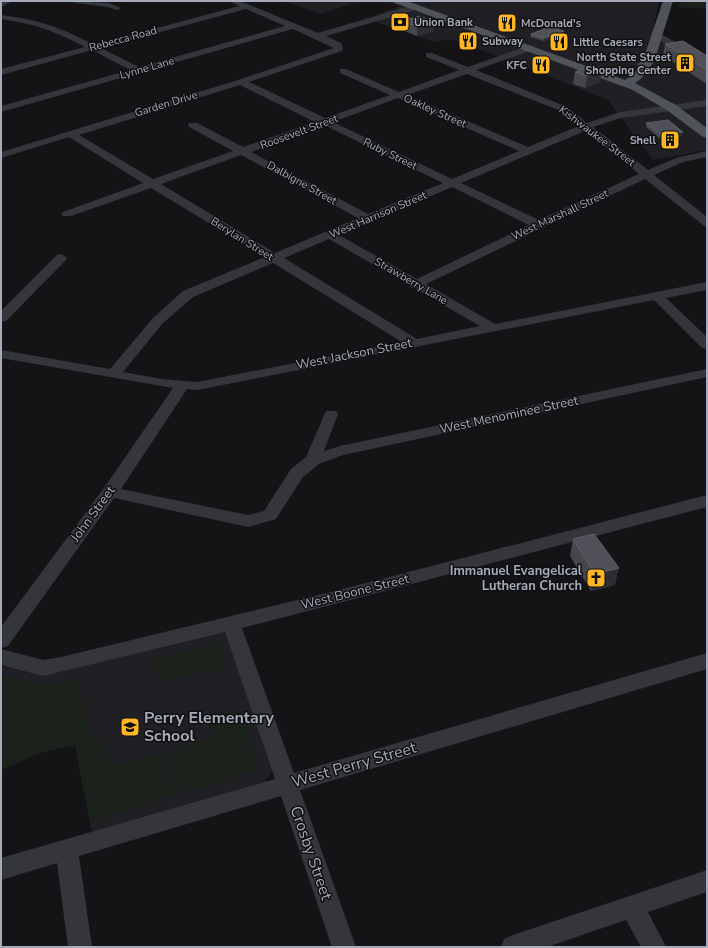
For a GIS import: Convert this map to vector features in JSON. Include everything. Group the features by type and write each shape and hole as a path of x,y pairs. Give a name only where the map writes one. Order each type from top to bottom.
{"main road":[{"path":"398,1 631,86 672,108 707,134"},
{"path":"631,86 649,78 652,64 648,62 668,1"}],"street":[{"path":"1,5 9,1"},
{"path":"76,1 108,5 117,8"},
{"path":"233,1 318,36 416,8"},
{"name":"Rebecca Road","path":"1,72 245,7"},
{"path":"1,17 45,25 59,30 139,71"},
{"name":"Lynne Lane","path":"1,109 294,26"},
{"path":"657,35 706,62"},
{"name":"Garden Drive","path":"1,155 241,82 332,53 339,49 338,45 318,36"},
{"name":"Roosevelt Street","path":"67,214 244,152 530,48"},
{"name":"Kishwaukee Street","path":"429,55 564,109 702,214 707,223"},
{"name":"Oakley Street","path":"343,71 528,151"},
{"name":"Ruby Street","path":"241,82 539,225"},
{"name":"West Harrison Street","path":"114,374 170,306 188,294 587,126 612,117 707,103"},
{"name":"Dalbigne Street","path":"193,125 368,219"},
{"name":"Berylan Street","path":"71,134 414,343"},
{"name":"West Marshall Street","path":"416,284 648,174 680,160 707,154"},
{"name":"Strawberry Lane","path":"331,235 491,327"},
{"path":"1,318 61,258"},
{"name":"West Jackson Street","path":"1,354 182,386 197,386 491,327 707,286"},
{"path":"657,296 707,345"},
{"name":"West Menominee Street","path":"312,460 340,451 707,373"},
{"name":"John Street","path":"1,641 110,492 182,386"},
{"path":"110,492 248,521 264,518 270,515 297,473 312,460 331,414"},
{"name":"West Boone Street","path":"1,657 43,668 51,667 343,596 707,501"},
{"name":"Crosby Street","path":"231,622 344,947"},
{"name":"West Perry Street","path":"1,869 67,851 288,784 707,661"},
{"path":"67,851 80,947"},
{"path":"513,947 707,881"},
{"path":"632,907 654,947"}],"shaded area":[{"path":"285,1 360,1 320,14"},
{"path":"384,1 659,1 653,30 707,65 707,150 653,160 608,100 517,63 450,39 435,42 367,19 400,6"},
{"path":"680,1 707,1 707,9 679,7"},
{"name":"Perry Elementary School","path":"222,632 226,634 271,767 272,771 264,782 92,834 75,745 40,753 1,770 1,666 41,675"},
{"path":"219,642 229,675 220,678 217,669 164,682 157,677 152,659"},
{"path":"1,675 44,686 78,677 91,741 102,738 110,764 139,759 161,753 165,756 176,794 90,822 75,745 40,753 1,770"},
{"path":"240,710 259,770 180,793 170,755 171,749 214,738 209,718"}],"building":[{"path":"419,16 434,22 417,27 402,21"},
{"path":"550,27 564,31 544,38 531,34"},
{"path":"683,41 707,56 707,70 665,44"},
{"path":"590,65 602,69 587,76 575,72"},
{"path":"668,120 683,132 675,133 679,136 665,138 646,123"},
{"path":"594,534 619,568 595,574 573,539"}],"place":[{"name":"Union Bank","path":"400,22"},
{"name":"McDonald's","path":"507,23"},
{"name":"Subway","path":"468,41"},
{"name":"Little Caesars","path":"559,42"},
{"name":"North State Street Shopping Center","path":"685,63"},
{"name":"KFC","path":"541,65"},
{"name":"Shell","path":"670,140"},
{"name":"Immanuel Evangelical Lutheran Church","path":"596,578"},
{"name":"Perry Elementary School","path":"130,727"}]}
